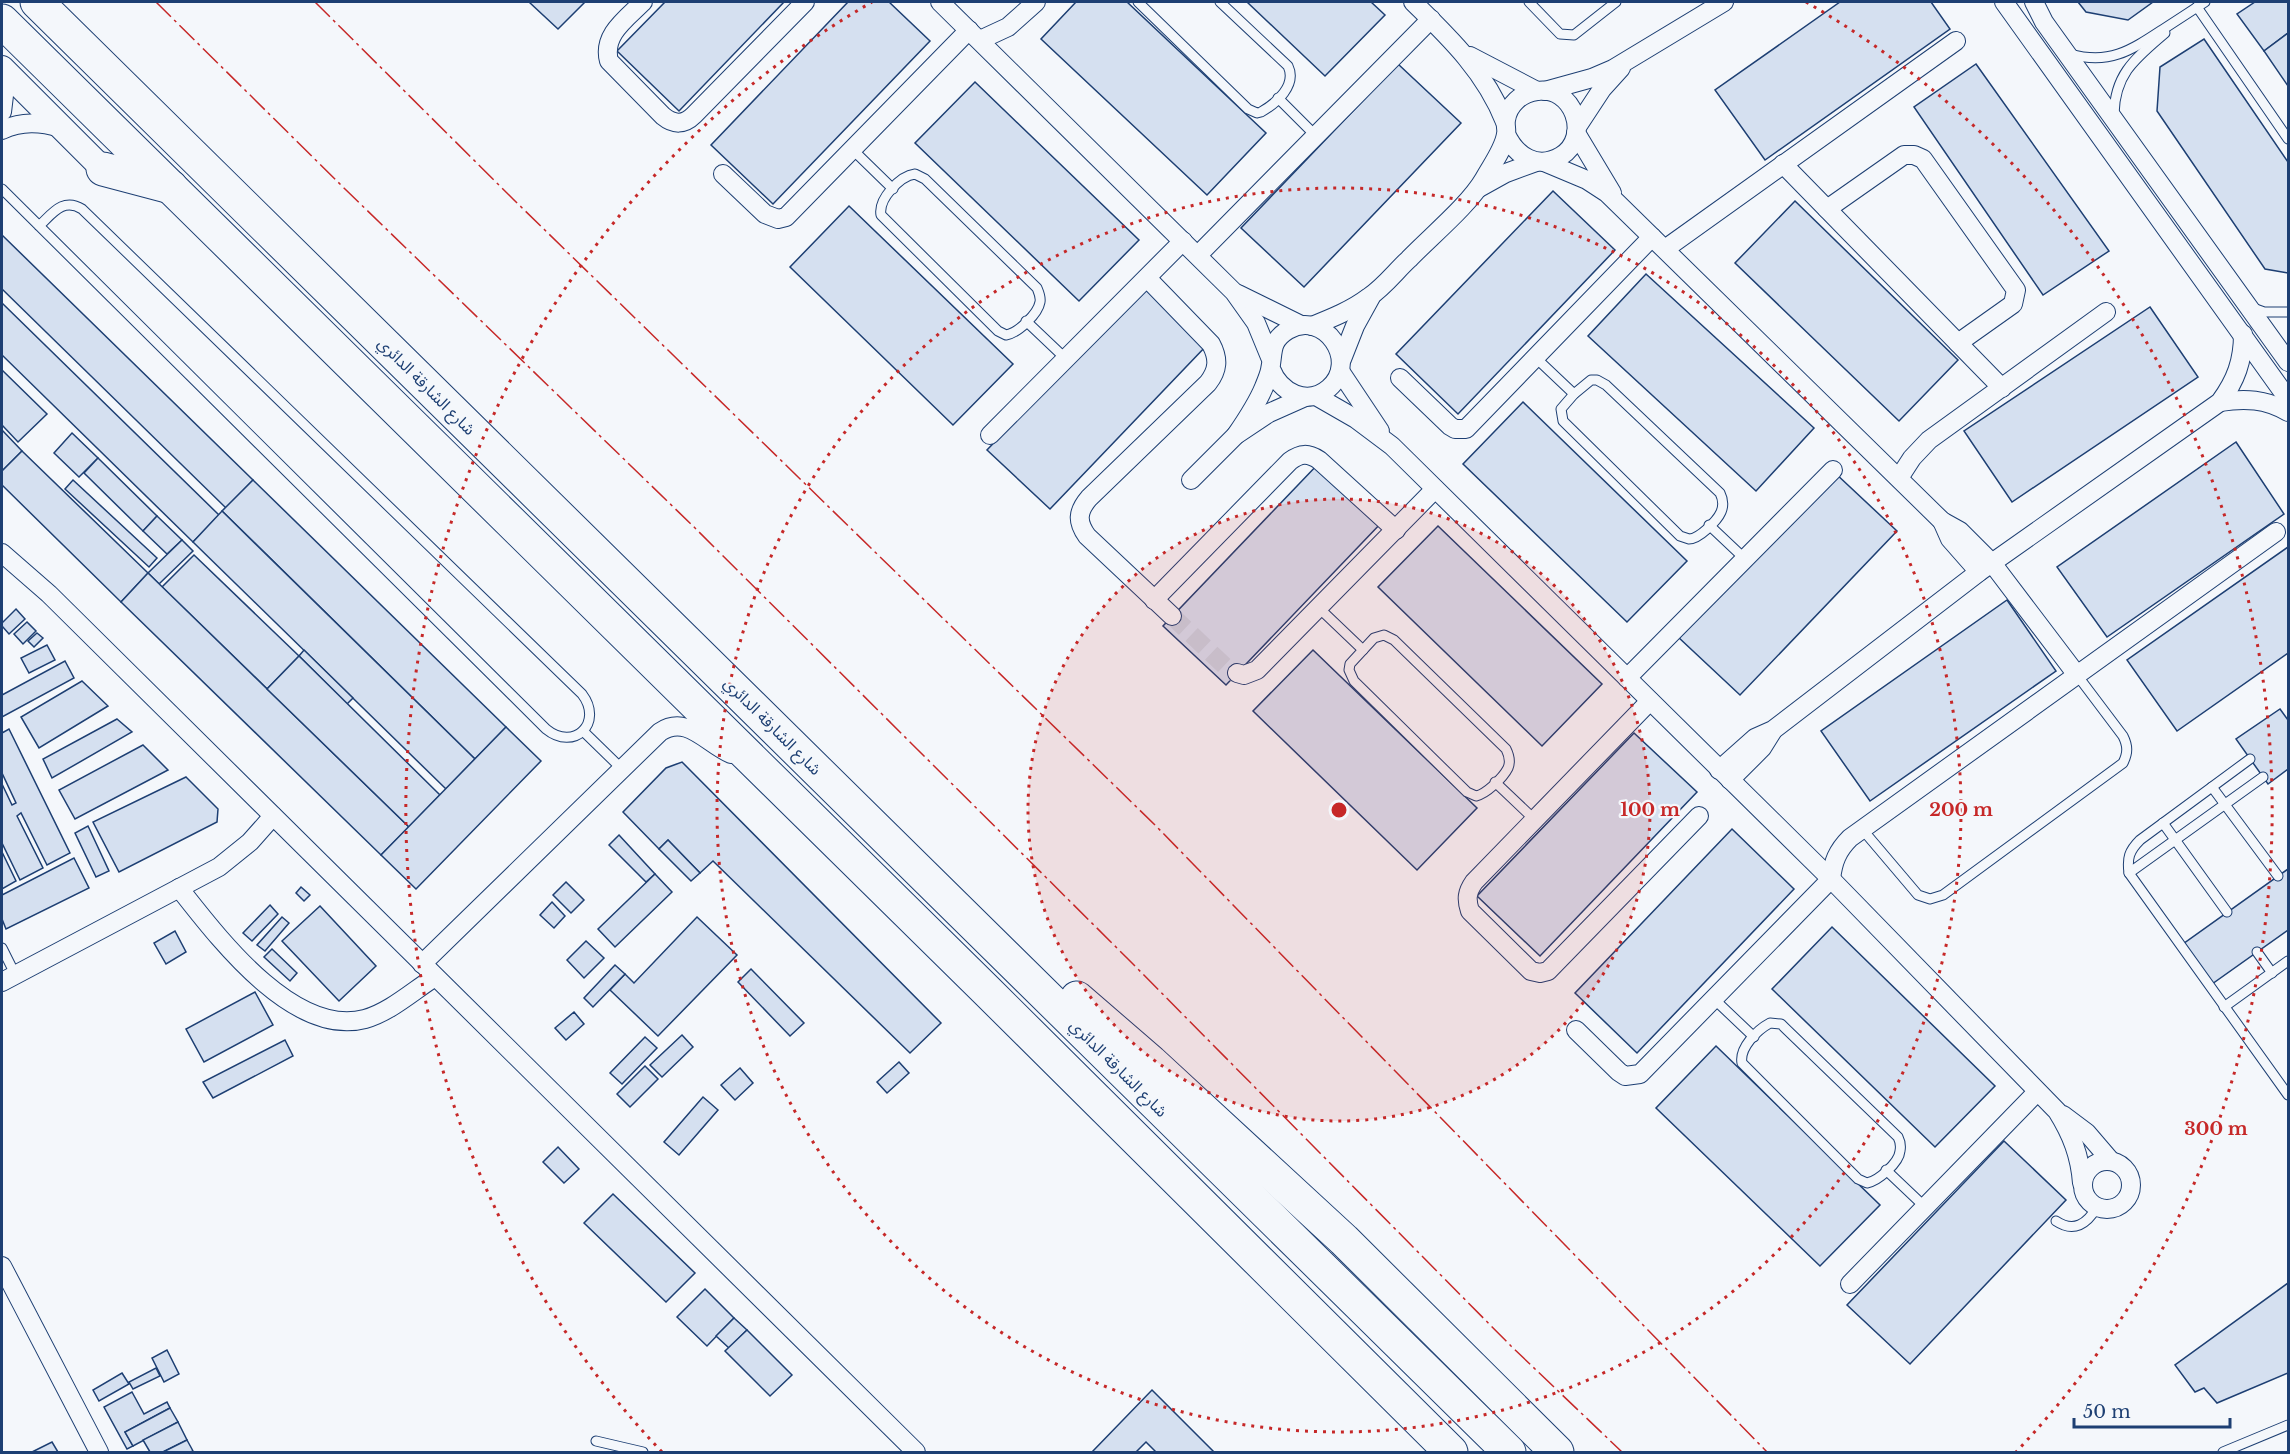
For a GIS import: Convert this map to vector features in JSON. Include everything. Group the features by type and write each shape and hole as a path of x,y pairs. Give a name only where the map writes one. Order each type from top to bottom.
{"highway":[{"name":"شارع الشارقة الدائري","path":"37,2 1509,1452"},
{"path":"2,21 1451,1452"},
{"path":"103,169 172,187"},
{"path":"928,879 1078,998 1284,1182 1557,1452"}],"street":[{"path":"643,2 613,32 608,41 609,61 663,116 679,123 688,121 805,2"},
{"path":"940,2 1234,292 1256,323 1275,380 1293,395 1311,396 1356,419 1392,446 1831,879 2037,1092 2057,1111 2087,1133 2111,1161 2126,1170 2130,1178 2130,1194 2126,1201 2112,1209 2097,1207 2085,1198 2076,1145 2057,1111"},
{"path":"1413,2 1461,50 1487,84 1498,102 1512,147 1522,157 1587,180 1624,209 1942,521 1960,531 1985,567 2077,675"},
{"path":"1478,189 1506,128 1509,111 1525,94 1592,78 1634,57 1724,2"},
{"path":"2004,2 2289,399"},
{"path":"2034,2 2044,22 2289,362"},
{"path":"723,174 765,214 778,219 786,217 852,149 974,35 1008,27 1028,4"},
{"path":"1198,255 1431,20"},
{"path":"1400,378 1450,426 1461,430 1471,425 1536,358 1659,243 1783,164 1956,41"},
{"path":"1461,50 1497,72 1541,91 1558,94 1568,103 1575,114 1577,130 1598,172 1624,209"},
{"path":"1236,435 1256,403 1270,363 1273,346 1280,336 1290,329 1343,313 1372,296 1478,189 1506,173 1555,159 1565,153 1602,89 1634,57"},
{"path":"2,112 5,87 3,69"},
{"path":"3,69 103,169"},
{"path":"2,130 27,123 44,123 61,128"},
{"path":"1827,209 1904,155 1914,155 1923,159 2016,291 2013,304 1958,343"},
{"path":"1783,164 2002,388"},
{"path":"990,435 1184,241"},
{"path":"1147,278 1211,344 1216,354 1217,364 1214,375 1208,384 1082,506 1078,517 1087,536 1172,616"},
{"path":"1234,292 1306,326 1323,330 1332,338 1339,348 1341,365 1392,446"},
{"path":"1191,480 1236,435 1269,413 1327,390 1335,381 1355,326 1372,296"},
{"path":"1899,478 1912,458 1929,440 2106,312"},
{"path":"1725,775 1762,748 1773,730 1985,567 2220,402 2231,387 2239,370 2243,353 2243,334"},
{"path":"2220,402 2240,399 2259,400 2289,412"},
{"path":"1154,600 1299,454 1310,454 1319,460 1396,530"},
{"path":"1627,678 1833,470"},
{"path":"1237,673 1244,675 1257,670 1435,489"},
{"path":"1576,1030 1619,1072 1633,1076 1640,1074 1831,879 1833,864 1839,849 1862,829 2276,532"},
{"path":"2,553 58,602 916,1452"},
{"path":"1650,701 1474,882 1468,891 1467,901 1470,911 1531,971 1539,973 1548,970 1699,816"},
{"path":"422,964 660,732 676,726 693,730 728,753 749,757"},
{"path":"8,978 219,867 250,842 273,816"},
{"path":"179,888 212,930 250,969 273,989 313,1015 329,1020 363,1020 379,1014 435,977"},
{"path":"1850,1284 2037,1092"},
{"path":"2082,1183 2085,1173 2092,1166 2101,1161 2111,1161"},
{"path":"2,1266 99,1452"}],"lane":[{"path":"1138,2 1248,109 1257,113 1262,112 1290,84 1288,66 1220,2"},
{"path":"1529,2 1560,34 1567,35 1574,35 1616,2"},
{"path":"1598,2 1606,10"},
{"path":"2069,54 2085,58 2119,55 2134,48 2201,4"},
{"path":"2114,117 2114,99 2119,83 2128,68 2201,4"},
{"path":"2201,4 2289,139"},
{"path":"1278,98 1316,136"},
{"path":"852,149 893,189"},
{"path":"909,175 920,176 1037,288 1039,306 1026,321 1011,334 1006,335 998,331 885,220 880,209 881,204 893,189 909,175"},
{"path":"2,189 39,226 546,729 554,736 564,739 574,737 583,731 589,723 591,712 582,694 82,209 71,204 60,206 39,226"},
{"path":"2250,308 2264,312 2289,312"},
{"path":"1026,321 1066,359"},
{"path":"1536,358 1574,394"},
{"path":"1591,380 1602,382 1720,493 1723,499 1722,511 1709,525 1698,537 1689,539 1680,536 1563,421 1561,409 1574,394 1591,380"},
{"path":"1709,525 1745,559"},
{"path":"1319,608 1363,650"},
{"path":"1379,636 1390,637 1506,749 1509,755 1508,767 1495,782 1480,795 1476,796 1467,792 1354,681 1350,664 1363,650 1379,636"},
{"path":"1862,829 1918,895 1924,898 1936,898 2123,763 2127,754 2127,745 2123,736 2077,675"},
{"path":"583,731 621,768"},
{"path":"2250,759 2131,849 2127,861 2129,873 2289,1095"},
{"path":"2129,873 2263,777"},
{"path":"1495,782 1535,820"},
{"path":"2212,787 2278,876"},
{"path":"2163,824 2227,912"},
{"path":"2,948 8,978"},
{"path":"2257,952 2272,973"},
{"path":"2224,1007 2289,961"},
{"path":"1714,999 1754,1037"},
{"path":"1770,1023 1781,1024 1898,1137 1901,1149 1899,1155 1886,1170 1871,1182 1867,1183 1858,1179 1753,1076 1742,1063 1741,1058 1745,1047 1754,1037 1770,1023"},
{"path":"1886,1170 1926,1207"},
{"path":"2056,1221 2070,1228 2078,1227 2091,1218 2097,1207"},
{"path":"2223,1452 2289,1425"},
{"path":"596,1441 643,1452"}],"building":[{"path":"529,2 585,2 558,29"},
{"path":"665,2 784,2 679,111 617,51"},
{"path":"848,2 889,2 930,41 773,204 711,145"},
{"path":"1076,2 1127,2 1266,133 1207,195 1041,39"},
{"path":"1247,2 1371,2 1385,15 1325,76"},
{"path":"1840,2 1931,2 1950,29 1765,160 1715,90"},
{"path":"2078,2 2153,2 2128,20 2086,12"},
{"path":"2255,2 2288,2 2288,33 2264,51 2237,14"},
{"path":"2288,33 2288,86 2264,51"},
{"path":"2204,39 2288,162 2288,273 2265,269 2157,111 2160,67"},
{"path":"1398,64 1461,123 1304,287 1241,228"},
{"path":"1976,64 2109,251 2043,295 1914,107"},
{"path":"975,82 1139,240 1079,301 915,143"},
{"path":"1553,191 1615,250 1458,414 1396,354"},
{"path":"1795,201 1958,360 1899,421 1735,263"},
{"path":"849,206 1013,364 953,425 790,267"},
{"path":"2,235 253,480 226,508 2,289"},
{"path":"1646,274 1814,428 1756,491 1588,336"},
{"path":"1144,286 1207,345 1050,509 987,450"},
{"path":"2,303 219,515 193,542 2,355"},
{"path":"2150,307 2198,377 2012,502 1964,431"},
{"path":"2,370 47,414 18,442 2,425"},
{"path":"1523,402 1687,561 1627,622 1463,464"},
{"path":"2,430 22,451 2,471"},
{"path":"72,433 98,458 79,477 54,453"},
{"path":"2236,442 2284,514 2107,637 2057,567"},
{"path":"22,451 148,573 121,602 2,485 2,471"},
{"path":"98,458 157,516 143,531 84,473"},
{"path":"1320,462 1383,521 1226,685 1163,626"},
{"path":"1834,472 1897,531 1740,695 1677,636"},
{"path":"73,480 157,558 149,567 65,489"},
{"path":"253,480 506,727 475,759 222,511"},
{"path":"222,511 475,759 446,789 193,542"},
{"path":"157,516 182,540 167,554 143,531"},
{"path":"1438,526 1602,684 1542,746 1378,587"},
{"path":"182,540 193,551 159,584 148,573"},
{"path":"2288,547 2288,653 2177,731 2127,660"},
{"path":"194,555 299,656 267,689 162,587"},
{"path":"148,573 409,827 381,855 121,602"},
{"path":"2007,600 2056,671 1870,801 1821,731"},
{"path":"16,609 25,619 9,634 2,623"},
{"path":"27,622 36,631 23,644 14,634"},
{"path":"37,633 43,638 34,647 28,641"},
{"path":"47,645 55,660 29,673 21,658"},
{"path":"304,650 353,698 347,704 299,656"},
{"path":"1313,650 1477,808 1417,870 1253,711"},
{"path":"299,656 440,795 409,827 267,689"},
{"path":"65,661 74,678 2,717 2,695"},
{"path":"82,681 108,706 39,748 21,717"},
{"path":"2280,709 2288,720 2288,769 2268,784 2236,739"},
{"path":"117,719 132,732 52,778 43,759"},
{"path":"506,727 541,761 416,889 381,855"},
{"path":"9,729 70,853 47,865 21,813 17,816 43,868 20,880 2,843 2,784 12,805 16,803 2,773 2,733"},
{"path":"1634,733 1697,792 1540,956 1477,896"},
{"path":"143,745 168,770 75,819 59,790"},
{"path":"682,762 941,1023 910,1053 713,861 700,873 668,840 659,849 623,812 666,768"},
{"path":"186,777 218,809 217,822 119,872 93,822"},
{"path":"88,826 109,871 96,877 75,833"},
{"path":"1732,829 1794,889 1637,1053 1575,993"},
{"path":"619,835 655,874 646,882 609,845"},
{"path":"668,840 700,873 691,881 659,849"},
{"path":"2,852 16,881 2,889"},
{"path":"74,858 89,888 6,929 2,919 2,895"},
{"path":"2288,869 2288,930 2212,984 2183,944"},
{"path":"655,874 672,892 615,947 598,929"},
{"path":"566,882 584,900 571,913 553,895"},
{"path":"301,887 310,895 304,901 296,893"},
{"path":"552,902 565,916 554,928 540,915"},
{"path":"270,905 278,914 252,941 243,933"},
{"path":"320,906 376,966 339,1001 282,941"},
{"path":"282,917 289,923 265,951 257,945"},
{"path":"697,917 737,955 658,1036 610,990 625,974 634,983"},
{"path":"1832,927 1995,1086 1935,1147 1772,989"},
{"path":"175,931 186,952 166,964 154,943"},
{"path":"586,941 604,958 584,978 567,960"},
{"path":"272,949 297,973 290,981 264,957"},
{"path":"615,965 625,974 593,1007 584,998"},
{"path":"751,969 804,1023 790,1036 738,982"},
{"path":"255,992 273,1025 204,1062 186,1029"},
{"path":"574,1012 584,1024 566,1040 555,1028"},
{"path":"682,1035 693,1047 662,1077 650,1065"},
{"path":"645,1037 657,1048 622,1084 610,1073"},
{"path":"285,1040 293,1056 213,1098 203,1082"},
{"path":"1716,1046 1880,1205 1820,1266 1656,1108"},
{"path":"899,1062 909,1073 887,1093 877,1082"},
{"path":"645,1066 658,1079 630,1107 617,1094"},
{"path":"740,1068 753,1083 735,1100 721,1085"},
{"path":"703,1097 718,1110 679,1155 664,1142"},
{"path":"2004,1141 2066,1200 1910,1364 1847,1305"},
{"path":"558,1147 579,1169 564,1183 543,1162"},
{"path":"613,1194 695,1273 666,1302 584,1223"},
{"path":"2288,1283 2288,1373 2217,1403 2204,1388 2195,1392 2175,1365"},
{"path":"705,1289 734,1318 707,1346 677,1317"},
{"path":"734,1318 747,1330 729,1348 716,1336"},
{"path":"747,1330 792,1375 770,1396 725,1351"},
{"path":"167,1350 179,1374 164,1382 152,1358"},
{"path":"156,1368 160,1376 133,1389 129,1382"},
{"path":"122,1373 129,1384 99,1401 93,1390"},
{"path":"1152,1390 1214,1452 1156,1452 1146,1442 1136,1452 1092,1452"},
{"path":"132,1392 144,1414 167,1402 170,1408 125,1432 133,1446 127,1449 104,1407"},
{"path":"170,1408 178,1422 133,1446 125,1432"},
{"path":"178,1422 187,1440 163,1452 150,1452 143,1440"},
{"path":"187,1440 193,1451 163,1452"},
{"path":"52,1442 58,1452 32,1452"}],"tunnel":[{"path":"1172,616 1230,671 1237,673"}],"power":[{"path":"156,2 345,189 693,526 1128,959 1511,1346 1622,1452"},
{"path":"315,2 513,199 1155,825 1767,1452"}]}
